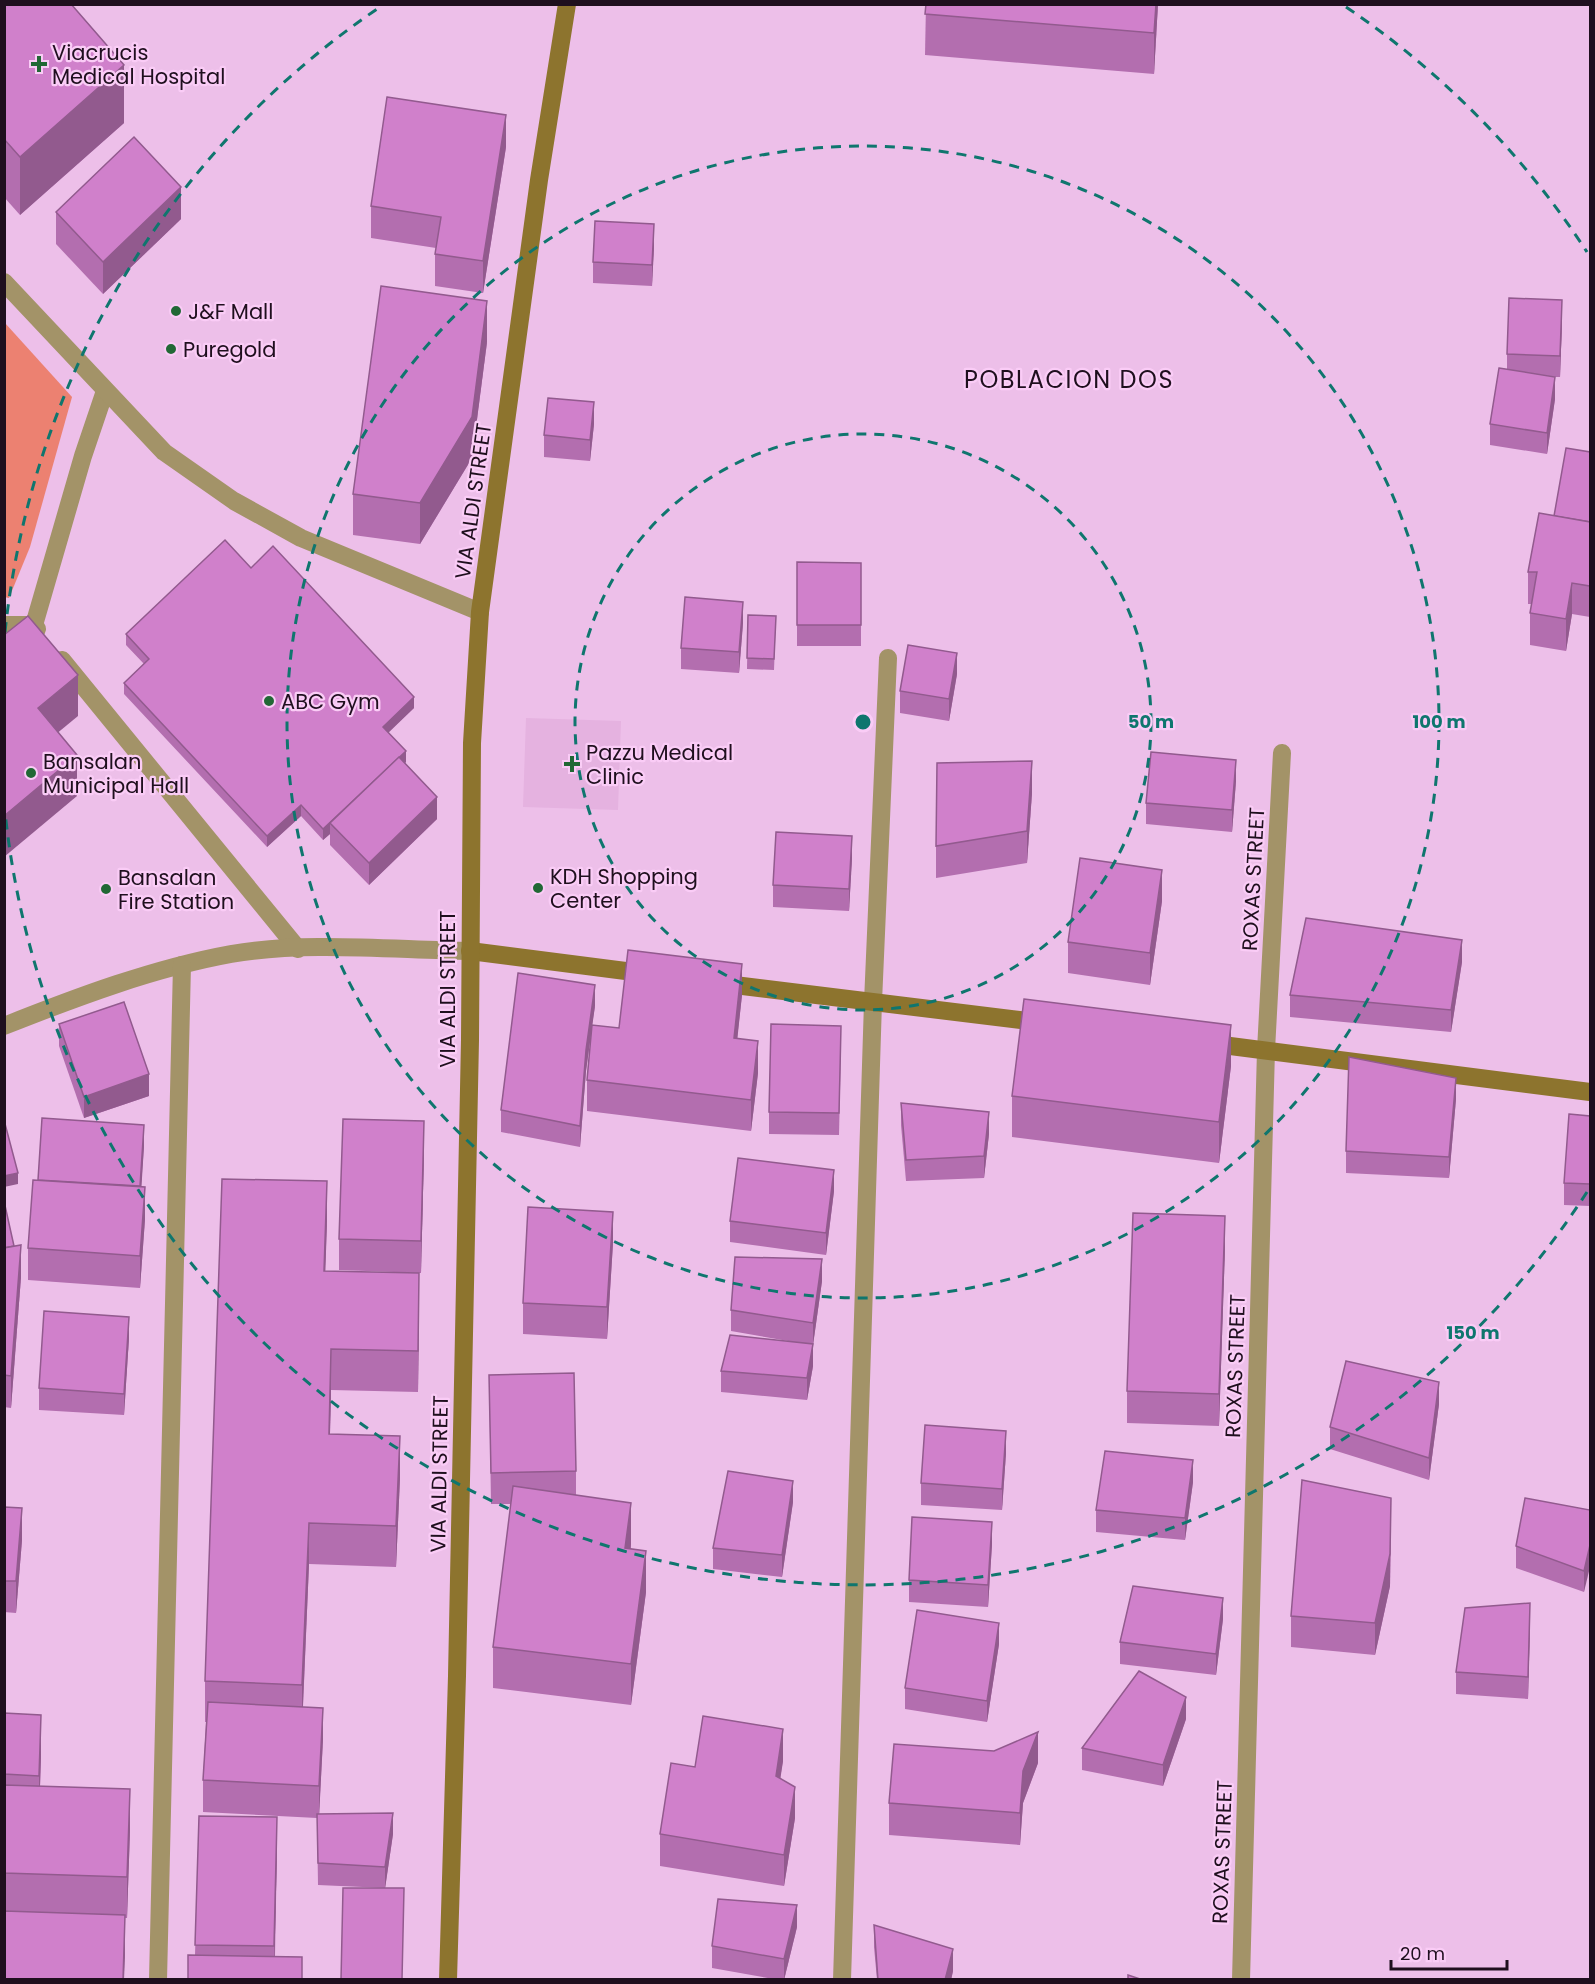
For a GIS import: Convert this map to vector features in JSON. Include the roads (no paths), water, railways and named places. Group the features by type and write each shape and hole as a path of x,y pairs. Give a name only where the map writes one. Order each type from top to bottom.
{"street":[{"name":"VIA ALDI STREET","path":"448,1980 458,1676 472,742 480,612 539,180 567,4"},
{"path":"4,282 164,452 234,501 301,538 480,612"},
{"path":"33,625 83,456 105,391"},
{"path":"4,625 33,625"},
{"path":"33,625 298,949"},
{"path":"842,1980 873,1002 888,658"},
{"name":"ROXAS STREET","path":"1242,1980 1266,1050 1282,753"},
{"path":"4,1026 182,965 233,954 298,949 470,951 663,975"},
{"path":"158,1980 182,965"},
{"path":"697,980 1064,1025"},
{"path":"1195,1041 1590,1092"}],"place":[{"name":"Viacrucis Medical Hospital","path":"39,64"},
{"name":"J&F Mall","path":"176,311"},
{"name":"Puregold","path":"171,349"},
{"name":"ABC Gym","path":"269,701"},
{"name":"Pazzu Medical Clinic","path":"572,764"},
{"name":"Bansalan Municipal Hall","path":"31,773"},
{"name":"KDH Shopping Center","path":"538,888"},
{"name":"Bansalan Fire Station","path":"106,889"}],"district":[{"name":"POBLACION DOS","path":"1069,379"}]}
